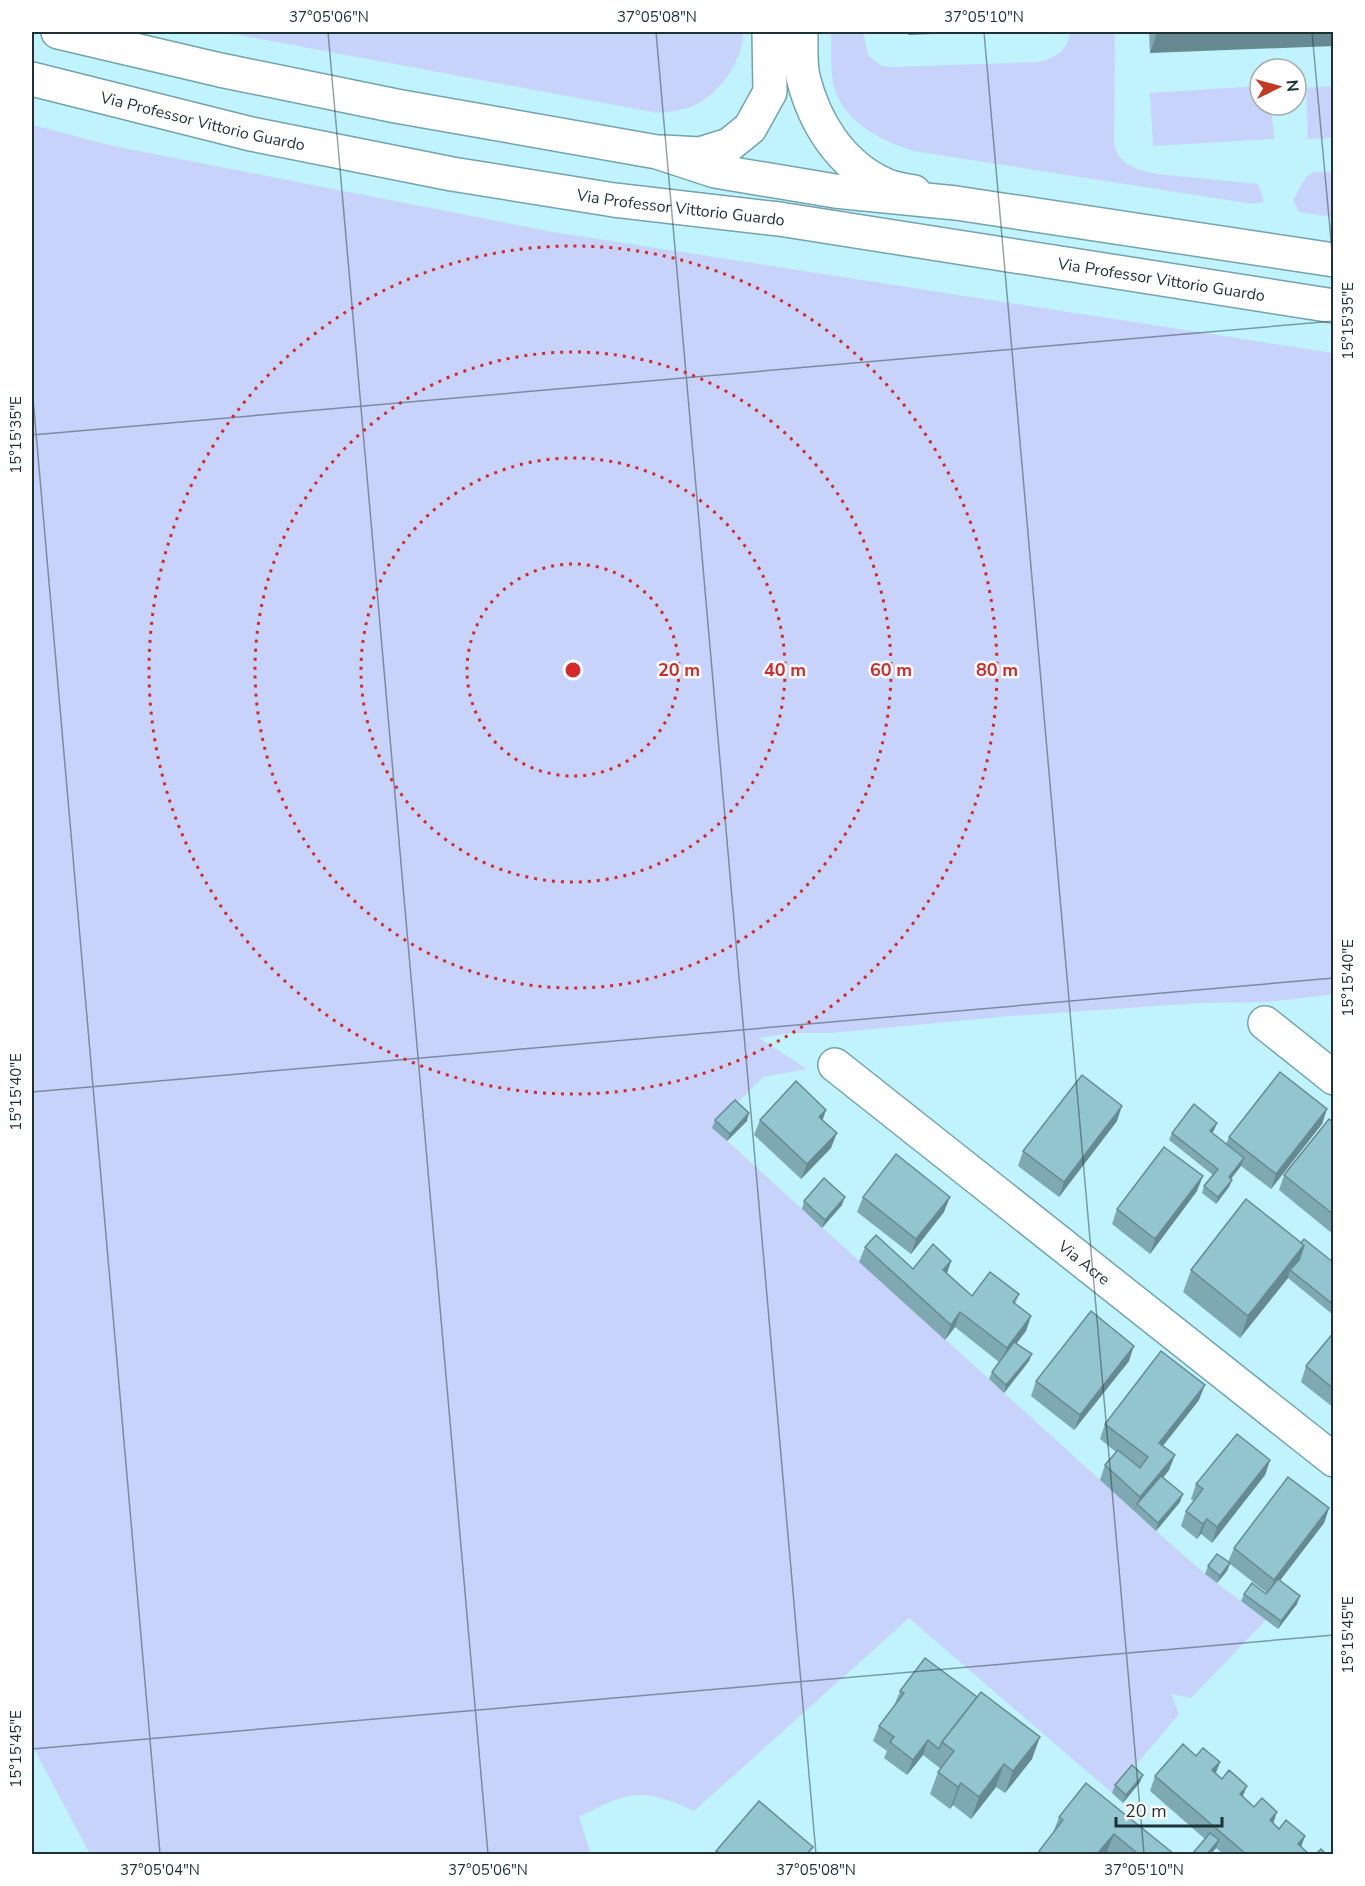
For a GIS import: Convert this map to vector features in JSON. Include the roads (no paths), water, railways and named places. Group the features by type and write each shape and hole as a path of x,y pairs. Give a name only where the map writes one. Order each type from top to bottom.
{"street":[{"path":"58,32 220,70 360,99 657,152 700,154 729,145 750,128 770,92 769,32"},
{"path":"801,32 803,75 812,107 831,143 856,168 884,185 956,203"},
{"name":"Via Professor Vittorio Guardo","path":"32,79 251,134 453,174 614,200 811,224 1334,306"},
{"path":"657,152 715,171 835,191 956,203 1334,261"},
{"path":"1265,1023 1334,1078"},
{"name":"Via Acre","path":"835,1065 1334,1460"}]}
